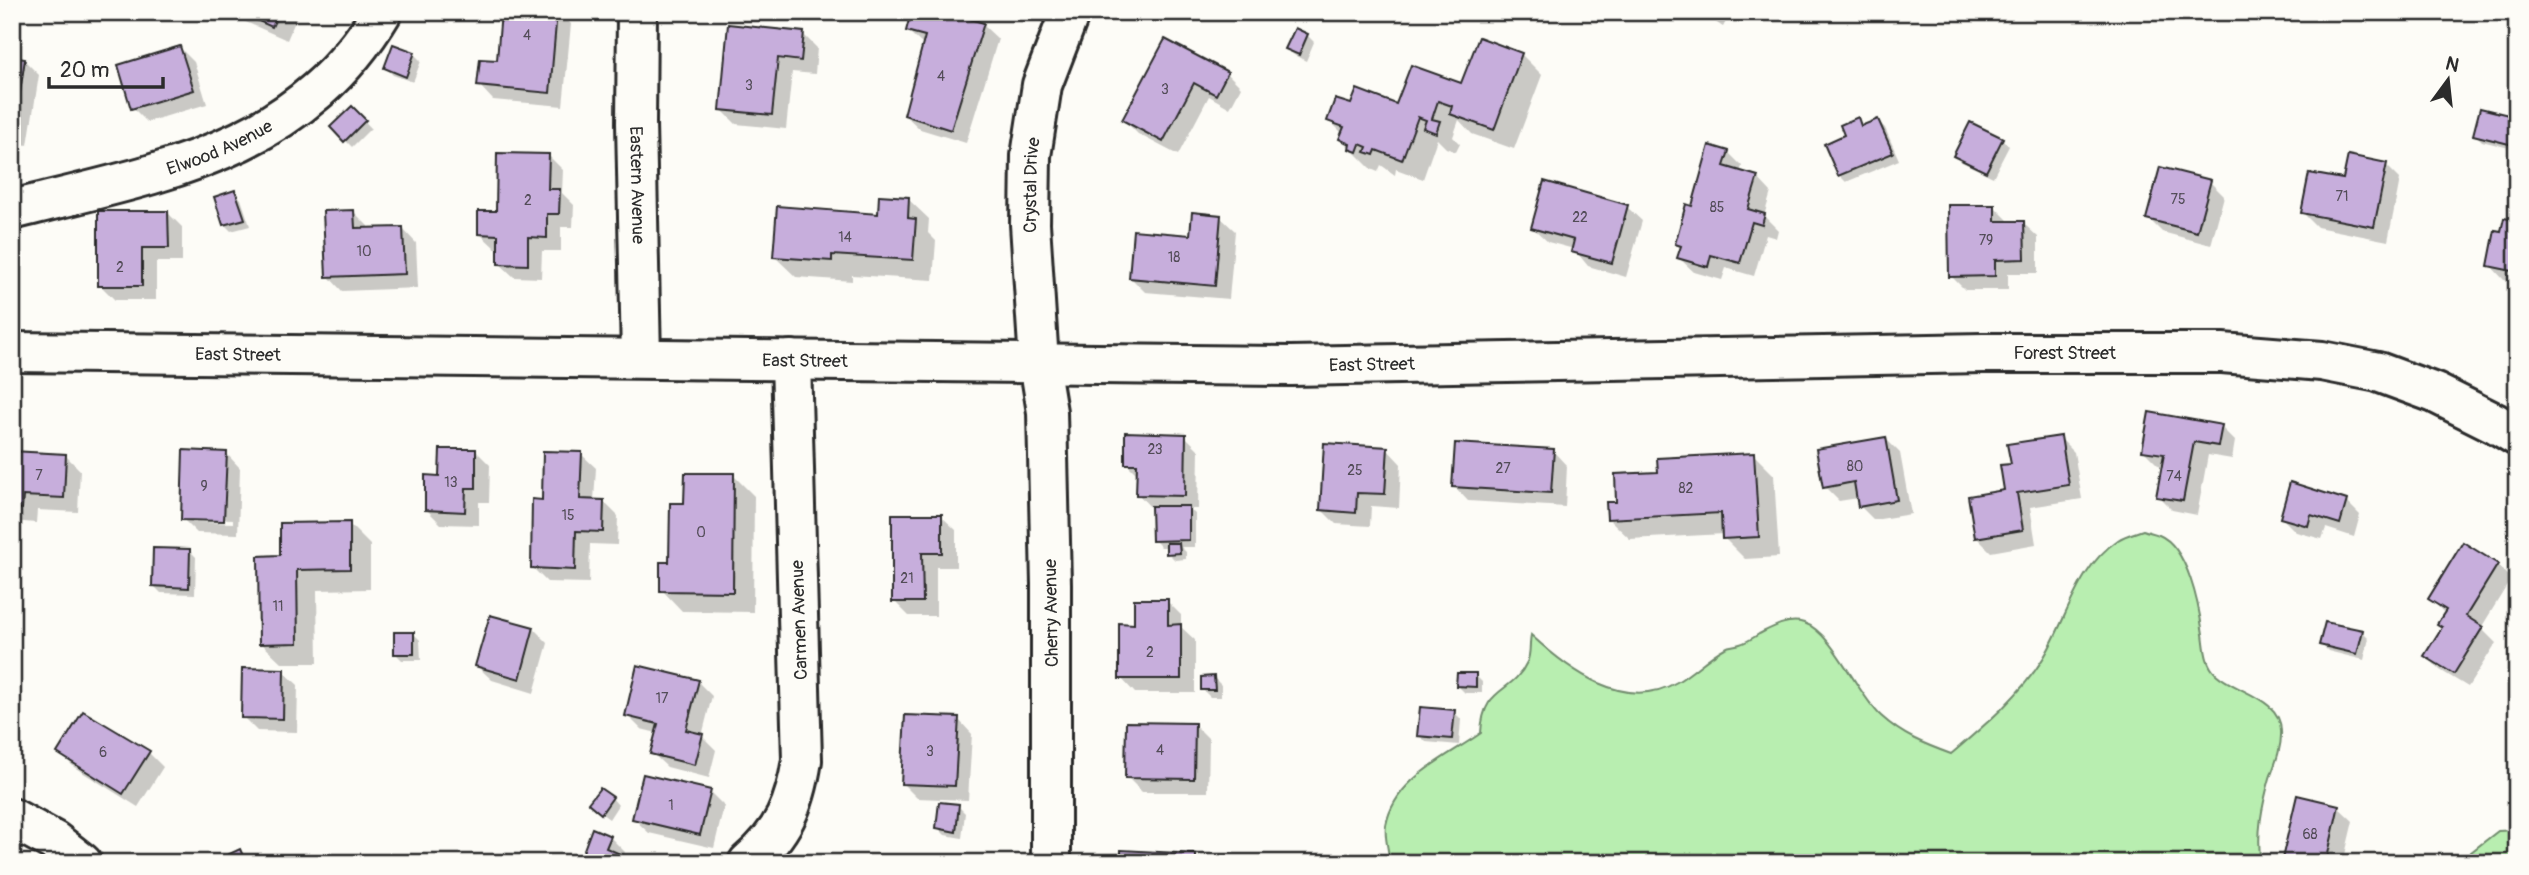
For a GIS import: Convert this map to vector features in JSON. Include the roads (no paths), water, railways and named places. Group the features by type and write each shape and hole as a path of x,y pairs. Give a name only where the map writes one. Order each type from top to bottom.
{"main road":[{"name":"Elwood Avenue","path":"12,210 117,186 191,163 251,136 300,107 321,89 342,69 382,12"},
{"name":"Eastern Avenue","path":"636,12 641,358"},
{"name":"Crystal Drive","path":"1039,363 1031,224 1031,156 1042,85 1070,12"},
{"name":"Forest Street","path":"1597,361 1983,352 2166,351 2280,356 2358,367 2397,378 2475,412 2517,436"},
{"name":"East Street","path":"12,352 1291,366 1597,361"},
{"name":"Carmen Avenue","path":"748,863 773,839 784,823 793,805 802,760 791,360"},
{"name":"Cherry Avenue","path":"1039,363 1047,412 1051,584 1051,863"},
{"path":"12,818 54,841 82,863"}]}
